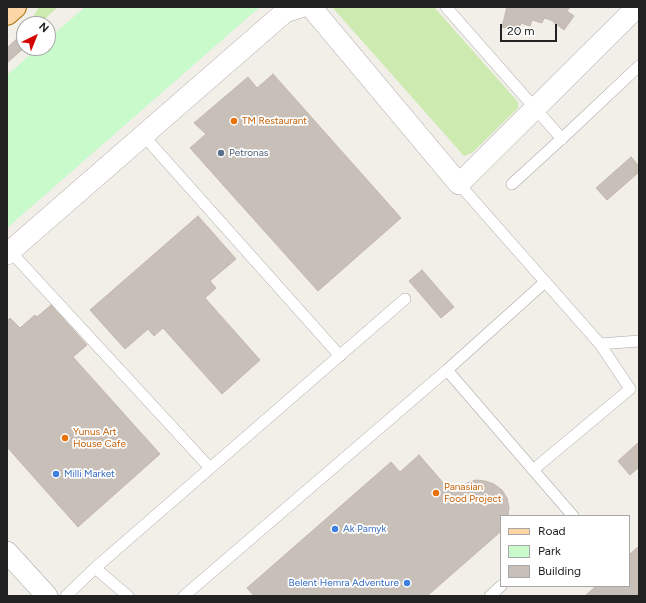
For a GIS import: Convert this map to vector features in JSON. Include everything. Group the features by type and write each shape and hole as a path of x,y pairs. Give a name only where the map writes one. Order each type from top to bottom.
{"main road":[{"path":"7,14 15,7"}],"street":[{"path":"8,252 285,12 301,7"},
{"path":"311,7 459,184 637,7"},
{"path":"8,557 47,596"}],"lane":[{"path":"446,7 562,139"},
{"path":"512,184 639,66"},
{"path":"143,135 340,356"},
{"path":"459,184 600,344 630,389 533,470"},
{"path":"8,252 210,468"},
{"path":"184,596 447,370 545,282"},
{"path":"66,596 95,568 405,299"},
{"path":"600,344 639,341"},
{"path":"447,370 572,515"},
{"path":"95,568 128,596"},
{"path":"490,596 500,587"}],"green space":[{"path":"39,7 58,7 48,16 33,16"},
{"path":"85,7 260,7 7,228 7,75 29,56 56,56 56,32"},
{"path":"332,7 434,7 518,102 518,108 472,153 464,156"}],"building":[{"path":"507,7 570,7 567,11 574,16 564,30 551,20 544,18 542,23 532,20 530,26 521,23 518,31 502,27"},
{"path":"16,40 16,55 7,63 7,48"},
{"path":"273,74 401,218 318,291 190,148 206,134 194,123 248,77 257,88"},
{"path":"631,157 639,166 639,172 607,200 596,188"},
{"path":"198,216 236,259 210,281 216,288 205,298 260,360 222,394 163,328 154,336 148,329 125,349 90,310"},
{"path":"422,270 454,307 441,318 409,281"},
{"path":"51,305 87,345 73,357 160,454 78,527 7,447 7,321 10,318 20,328 35,315 37,317"},
{"path":"639,442 639,467 630,475 618,461"},
{"path":"419,455 452,493 467,483 476,480 494,484 502,490 507,498 509,508 508,515 500,515 500,532 427,596 254,596 247,588 391,462 400,472"},
{"path":"639,546 639,596 585,596 595,587 630,587 630,554"}],"place":[{"name":"TM Restaurant","path":"234,121"},
{"name":"Petronas","path":"221,153"},
{"name":"Yunus Art House Cafe","path":"65,438"},
{"name":"Milli Market","path":"56,474"},
{"name":"Panasian Food Project","path":"436,493"},
{"name":"Ak Pamyk","path":"335,529"},
{"name":"Belent Hemra Adventure","path":"407,583"}]}
